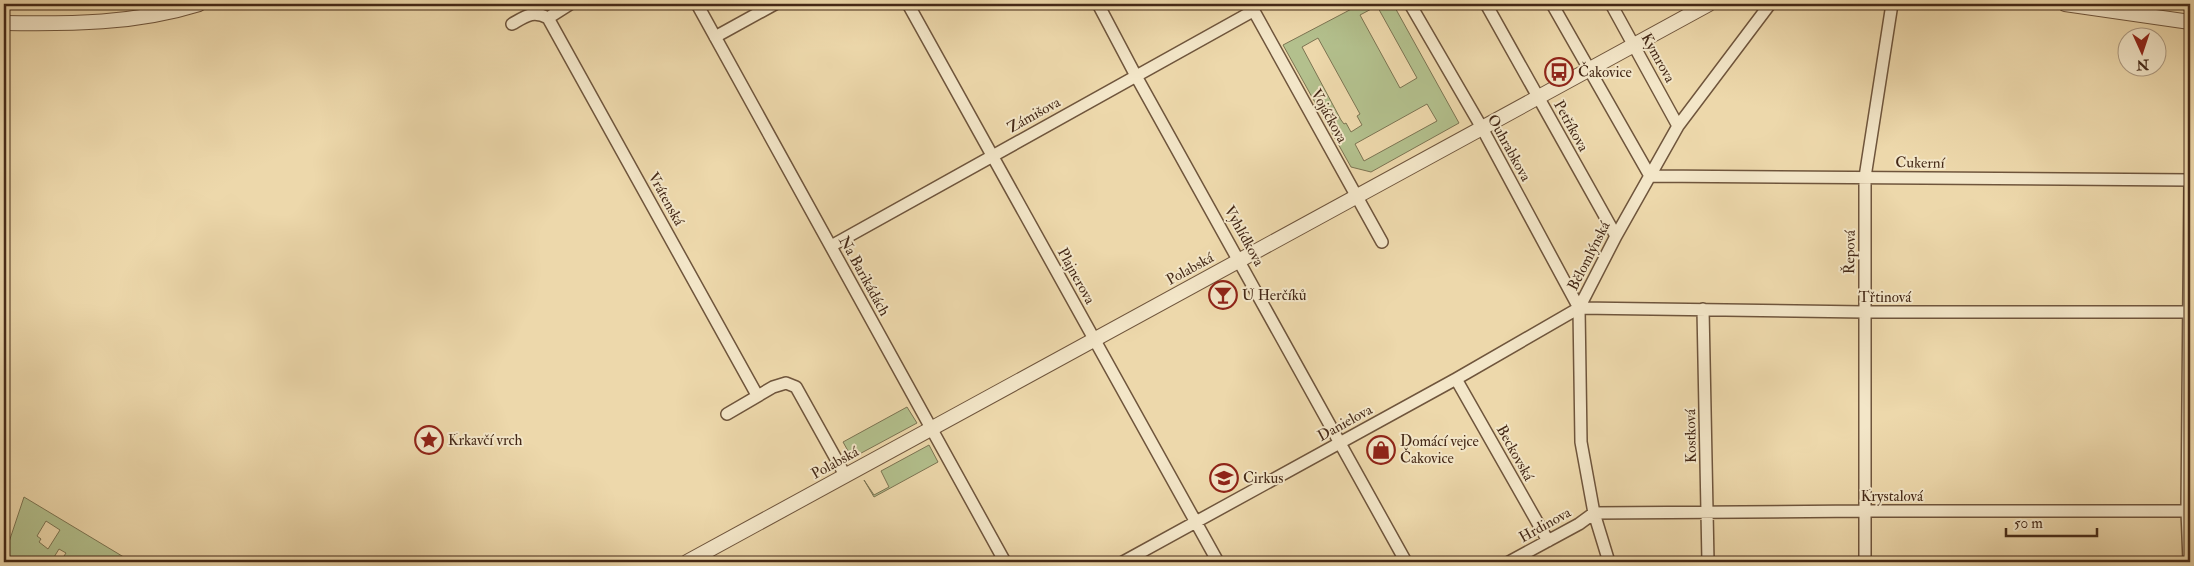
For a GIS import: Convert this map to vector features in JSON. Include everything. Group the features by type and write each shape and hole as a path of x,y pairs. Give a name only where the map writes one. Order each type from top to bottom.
{"street":[{"path":"4,23 104,22 153,17 200,4"},
{"path":"512,24 531,13 540,14 548,18 570,4"},
{"name":"Na Barikádách","path":"697,4 1005,562"},
{"path":"715,37 775,4"},
{"name":"Plajnerova","path":"908,4 1218,562"},
{"name":"Vyhlídkova","path":"1098,4 1136,76 1240,260 1406,562"},
{"name":"Ouhrabkova","path":"1410,4 1482,128 1579,308"},
{"name":"Petříkova","path":"1486,4 1616,236"},
{"path":"1552,4 1650,176"},
{"name":"Kymrova","path":"1611,4 1678,126"},
{"name":"Polabská","path":"687,562 1709,4"},
{"name":"Bělomlýnská","path":"1608,562 1594,513 1581,442 1579,308 1616,236 1678,126 1770,4"},
{"name":"Řepová","path":"1865,562 1865,177 1892,4"},
{"path":"2065,4 2190,22"},
{"name":"Zámišova","path":"831,246 1136,76 1251,7"},
{"name":"Vojáčkova","path":"1251,7 1382,242"},
{"name":"Vrátenská","path":"548,18 758,395"},
{"name":"Cukerní","path":"1650,176 2190,180"},
{"path":"2189,562 2190,180"},
{"name":"Třtinová","path":"1579,308 1864,312 2190,312"},
{"name":"Danielova","path":"1124,562 1456,379 1579,308"},
{"name":"Kostková","path":"1703,309 1708,562"},
{"name":"Beckovská","path":"1456,379 1548,541"},
{"path":"727,414 773,387 786,383 796,387 845,475"},
{"name":"Krystalová","path":"1594,513 2188,511"},
{"name":"Hrdinova","path":"1509,562 1594,513"}],"green space":[{"path":"1361,4 1393,4 1459,123 1371,172 1351,167 1283,45","holes":["1377,6 1417,78 1400,88 1360,15","1318,38 1360,114 1357,116 1362,125 1351,132 1346,123 1344,124 1302,47","1427,104 1437,121 1364,161 1355,144"]},
{"path":"907,407 917,423 852,458 843,442"},
{"path":"929,445 938,462 874,497 864,480 874,495 889,487 881,471"},
{"path":"24,497 132,562 60,562 66,553 59,549 51,562 4,562","holes":["46,521 60,530 48,549 39,542 41,539 37,536"]}],"place":[{"name":"Čakovice","path":"1559,72"},
{"name":"U Herčíků","path":"1223,295"},
{"name":"Krkavčí vrch","path":"429,440"},
{"name":"Domácí vejce Čakovice","path":"1381,450"},
{"name":"Cirkus","path":"1224,478"}]}
